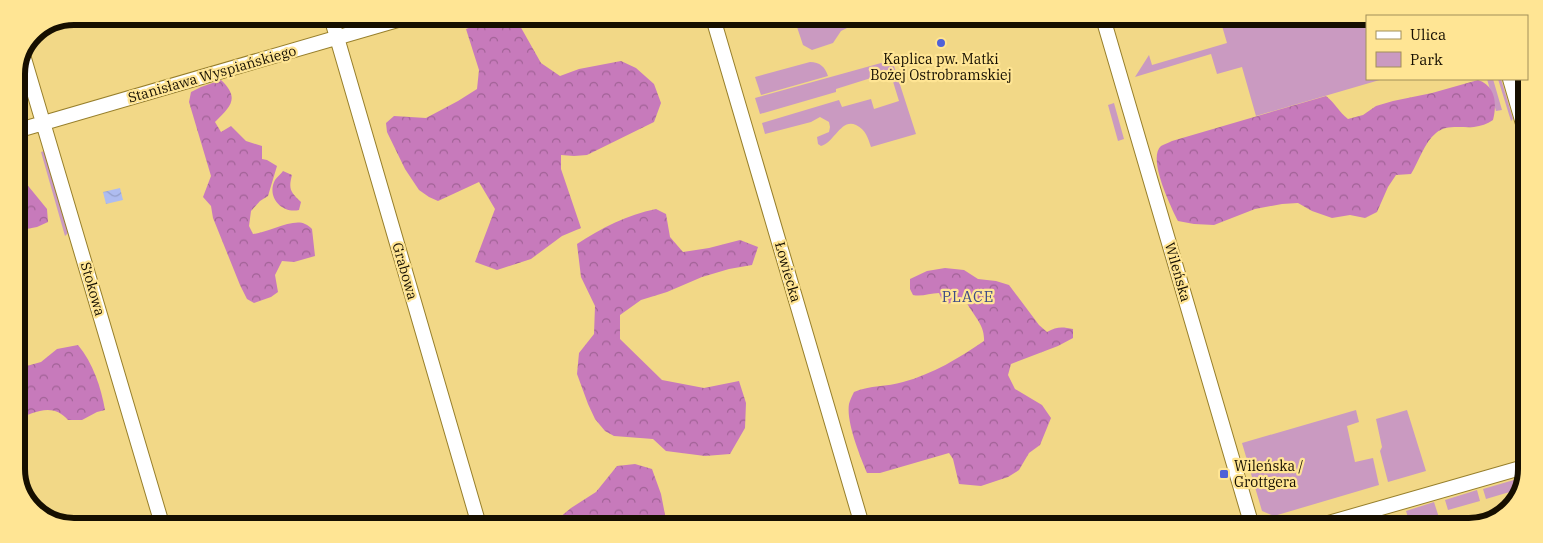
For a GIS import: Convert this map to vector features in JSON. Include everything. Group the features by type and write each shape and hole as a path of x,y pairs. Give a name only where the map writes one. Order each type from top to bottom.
{"street":[{"name":"Grabowa","path":"333,25 477,518"},
{"name":"Stanisława Wyspiańskiego","path":"25,128 381,25"},
{"name":"Łowiecka","path":"715,25 860,518"},
{"name":"Wileńska","path":"1105,25 1250,518"},
{"name":"Stokowa","path":"26,63 160,518"},
{"path":"1510,80 1518,106"},
{"path":"1346,518 1518,469"}],"green space":[{"path":"476,25 520,25 541,63 560,76 579,69 621,61 636,68 654,84 661,103 654,122 587,155 561,155 561,169 581,228 562,236 531,259 497,270 475,262 495,209 479,182 438,201 429,197 419,190 405,169 387,132 386,123 394,116 426,118 477,89 479,70 466,29"},
{"path":"796,25 856,25 841,31 833,43 812,50 803,45"},
{"path":"1222,25 1366,25 1366,80 1380,80 1256,116 1242,67 1217,74 1211,54 1135,77 1149,55 1152,65 1227,43"},
{"path":"892,60 916,134 871,147 868,137 864,132 856,125 851,124 846,125 826,144 821,146 818,144 817,137 829,132 830,127 829,122 820,117 811,122 765,134 762,123 839,100 842,107 871,99 874,109 899,101 890,72 836,89 836,92 760,114 755,98"},
{"path":"810,62 822,66 828,76 761,95 755,77"},
{"path":"221,80 227,86 232,97 229,106 215,122 221,132 231,126 246,141 262,146 262,159 277,166 268,196 260,201 251,211 249,226 253,234 294,223 308,225 312,229 315,256 294,262 282,261 275,275 278,292 271,297 254,303 247,299 240,285 213,218 211,206 203,197 211,176 189,102 191,92"},
{"path":"1478,80 1492,91 1494,96 1493,120 1474,127 1444,128 1436,133 1425,147 1411,174 1396,175 1388,187 1377,212 1365,218 1350,215 1332,218 1312,211 1298,203 1255,209 1214,225 1178,221 1158,171 1157,152 1161,146 1172,141 1326,96 1348,119 1363,115 1376,106"},
{"path":"1487,80 1493,80 1502,110 1496,111"},
{"path":"1498,80 1501,80 1513,119 1511,121"},
{"path":"25,85 29,97 25,99"},
{"path":"1114,103 1124,139 1118,141 1108,105"},
{"path":"44,151 68,233 65,236 41,152"},
{"path":"283,171 292,175 290,187 301,202 299,210 293,211 282,207 274,198 273,186 275,180"},
{"path":"25,182 47,209 48,222 25,229"},
{"path":"656,209 666,214 670,237 683,252 740,240 758,247 752,265 702,277 667,292 641,300 620,315 620,339 662,380 704,388 739,381 746,403 745,428 730,454 705,456 666,451 653,439 614,436 605,431 595,419 577,374 579,353 594,334 595,306 581,277 577,244 615,223"},
{"path":"945,268 964,270 978,279 1009,285 1039,325 1047,332 1060,328 1073,329 1073,338 1058,346 1011,364 1008,375 1015,389 1042,405 1051,418 1040,445 1029,453 1019,470 1008,477 981,486 959,484 953,459 949,453 880,473 867,473 854,439 850,420 849,404 854,392 866,388 897,384 925,375 984,341 981,325 966,301 962,299 947,304 943,302 939,293 920,296 913,295 910,289 910,279 927,271"},
{"path":"78,345 96,376 105,410 82,420 68,420 56,411 50,410 43,410 25,416 25,366 41,362 57,349"},
{"path":"1356,410 1359,422 1347,426 1355,462 1373,458 1379,485 1274,516 1262,511 1242,443"},
{"path":"1407,410 1426,471 1388,482 1380,451 1382,447 1376,419"},
{"path":"635,464 652,469 661,494 666,518 559,518 596,492 617,466"},
{"path":"1517,479 1513,491 1486,499 1483,489"},
{"path":"1477,490 1480,501 1448,510 1445,500"},
{"path":"1434,502 1439,518 1408,518 1406,511"},
{"path":"1395,515 1396,518 1385,518"}],"water":[{"path":"120,188 123,200 106,204 103,192"}],"place":[{"name":"Kaplica pw. Matki Bożej Ostrobramskiej","path":"941,43"},
{"name":"Wileńska / Grottgera","path":"1224,474"}],"district":[{"name":"PLACE","path":"968,297"}]}
